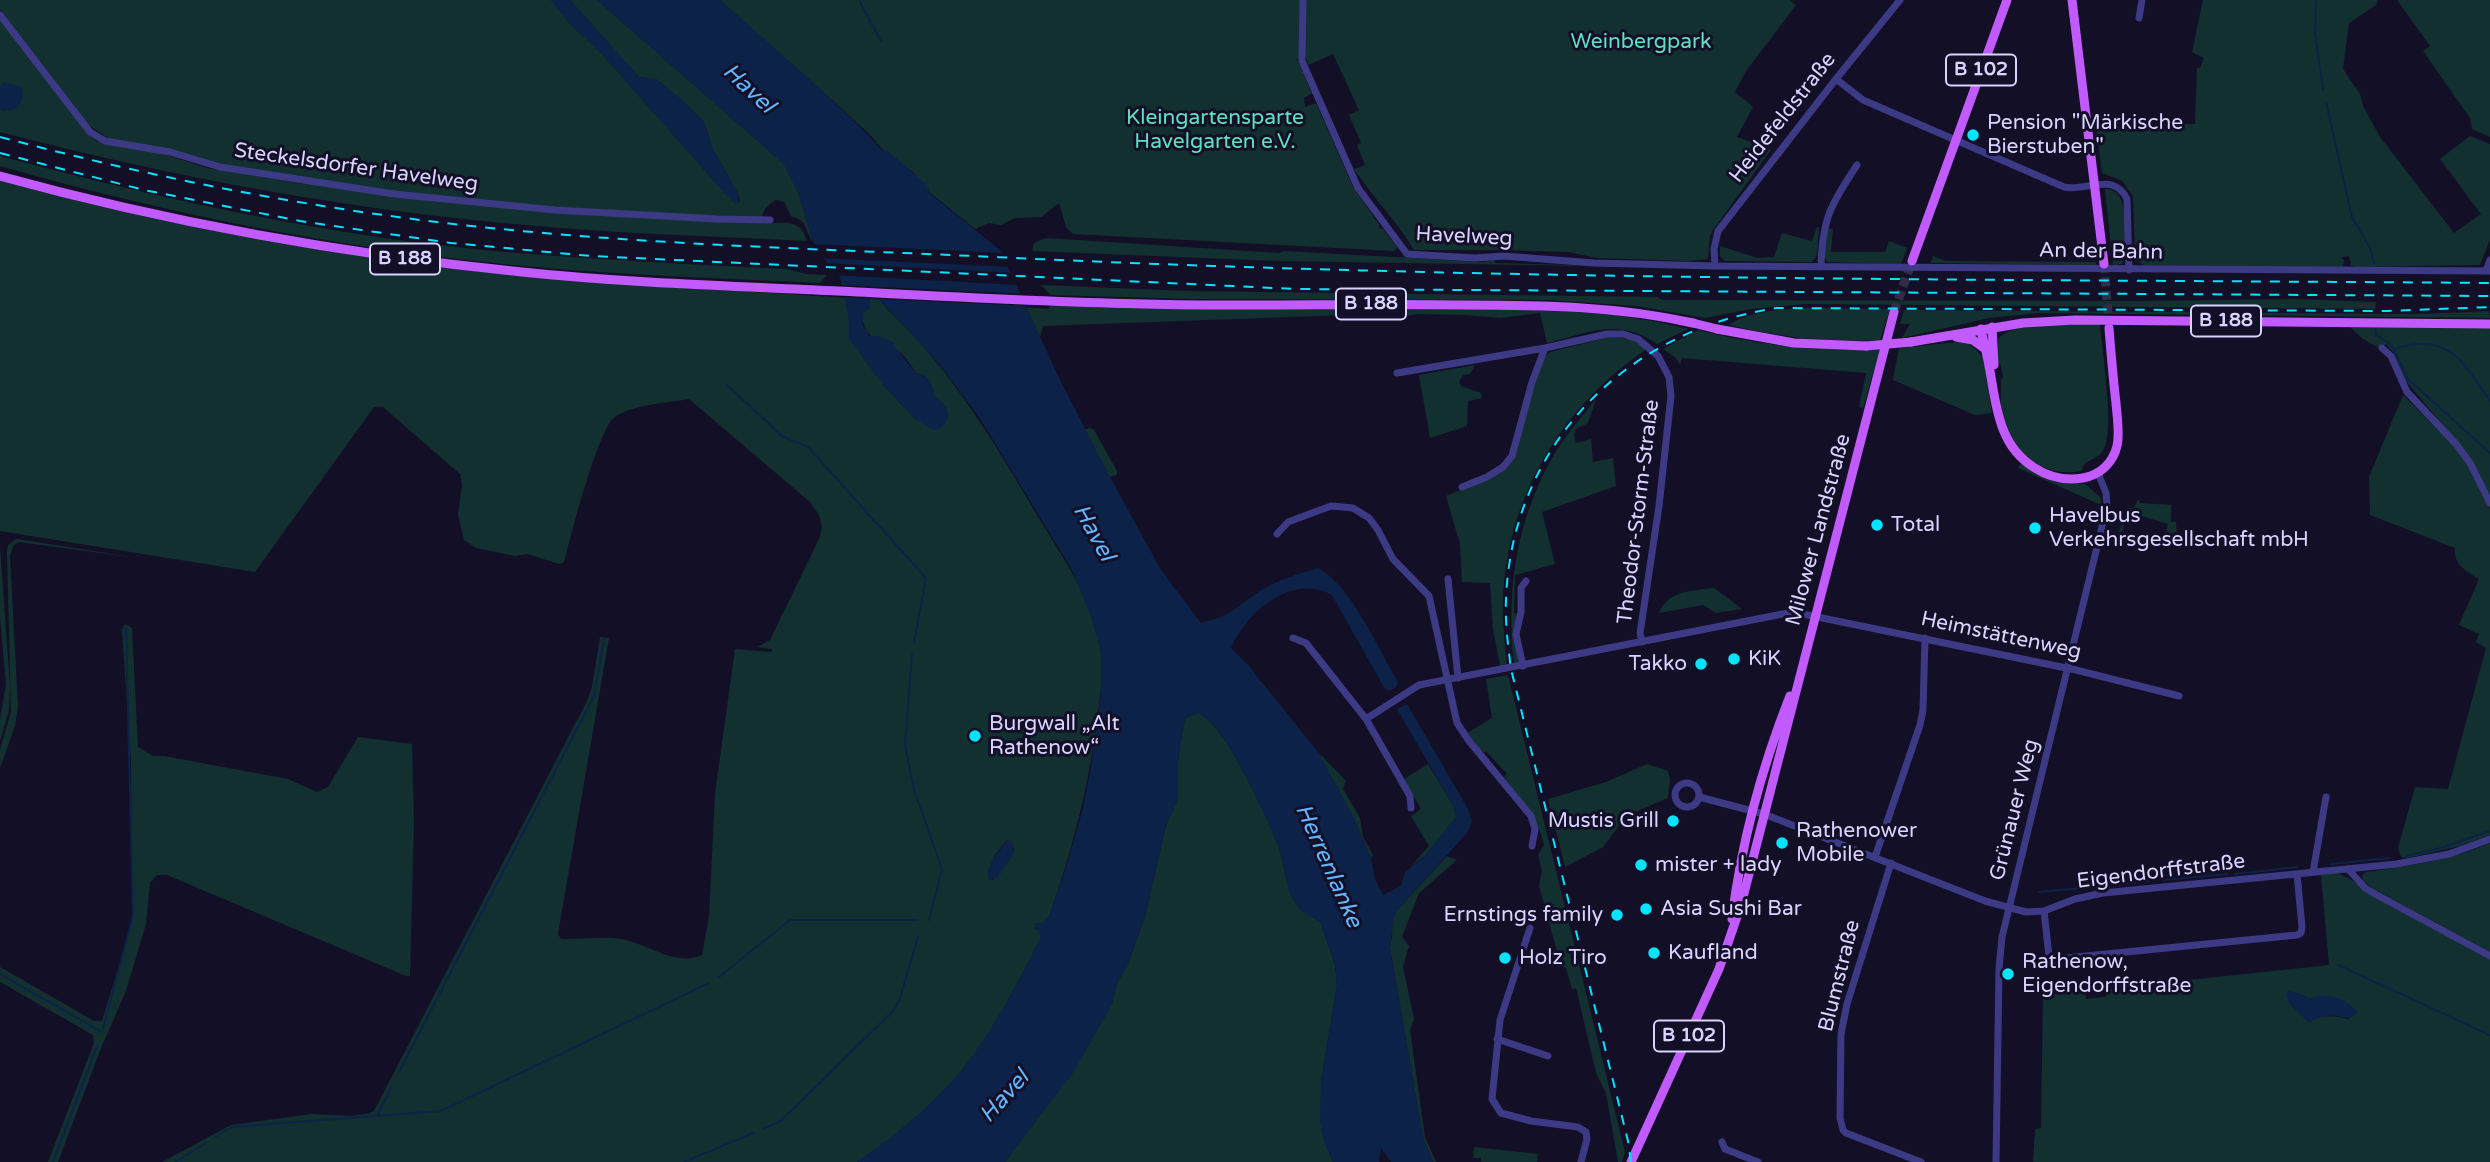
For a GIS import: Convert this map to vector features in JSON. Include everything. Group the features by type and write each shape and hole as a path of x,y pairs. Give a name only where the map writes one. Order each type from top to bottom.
{"main road":[{"name":"B 102","path":"1912,261 2007,0"},
{"path":"2072,0 2104,264"},
{"name":"B 188","path":"0,176 197,223 391,257 574,277 1048,301 1190,305 1536,305 1633,311 1794,344 1866,346 1910,342 1992,327 2075,320 2490,324"},
{"name":"Milower Landstraße","path":"1631,1162 1706,1000 1730,938 1894,312"},
{"path":"1992,327 1996,405"},
{"path":"1981,329 1996,405 2008,439 2020,456 2031,465 2046,474 2064,478 2086,477 2098,473 2110,460 2116,447 2118,436 2109,328"},
{"path":"1947,336 1973,340 1984,349"},
{"name":"Milower Landstraße","path":"1730,938 1736,884 1754,810 1773,738 1799,676"}],"street":[{"name":"Havelweg","path":"1303,0 1302,61 1358,188 1407,254 1715,266"},
{"name":"Heidefeldstraße","path":"1715,266 1714,249 1718,230 1900,0"},
{"path":"2139,18 2142,0"},
{"name":"Steckelsdorfer Havelweg","path":"0,15 90,132 105,141 170,152 220,167 394,194 555,210 770,220"},
{"path":"1836,79 1863,100 2069,188 2095,184 2116,186 2127,199 2129,270"},
{"path":"1821,267 1821,241 1825,220 1835,197 1857,164"},
{"path":"2488,271 2490,260"},
{"name":"An der Bahn","path":"1715,266 2488,271"},
{"name":"Theodor-Storm-Straße","path":"1545,348 1617,334 1638,339 1666,369 1671,396 1659,506 1640,633 1642,642"},
{"path":"1396,373 1545,348"},
{"path":"1462,487 1487,477 1503,467 1512,456 1532,382 1545,348"},
{"path":"2382,348 2391,356 2407,392 2456,444 2470,463 2490,503"},
{"name":"Grünauer Weg","path":"1996,1162 2000,952 2107,506 2106,493 2098,473"},
{"path":"1277,534 1288,523 1331,506 1353,508 1369,518 1393,559 1429,596 1453,710 1462,732 1531,816 1535,829 1532,846"},
{"path":"1448,579 1458,678"},
{"path":"1523,666 1517,634 1521,589 1526,581"},
{"name":"Heimstättenweg","path":"1366,719 1412,688 1793,612 2068,668 2179,696"},
{"path":"1293,638 1306,643 1366,719 1410,796 1411,808"},
{"path":"1875,857 1922,718 1925,638"},
{"name":"Eigendorffstraße","path":"1699,797 1754,810 1985,901 2026,912 2044,911 2075,899 2103,893 2380,865 2449,854 2490,839"},
{"path":"2313,872 2326,797"},
{"name":"Blumstraße","path":"1891,863 1853,979 1841,1034 1840,1118 1843,1130 1852,1136 1921,1162"},
{"path":"2348,869 2377,895 2490,956"},
{"path":"2044,911 2049,956 2056,959 2297,935 2302,929 2297,874"},
{"path":"1530,928 1500,1020 1492,1099 1501,1113 1531,1121 1578,1127 1586,1132 1587,1139 1581,1162"},
{"path":"1497,1039 1549,1056"},
{"path":"1722,1142 1725,1149 1758,1162"}],"green space":[{"path":"0,0 551,0 731,200 738,203 738,193 713,149 704,122 656,79 639,77 570,0 597,0 784,164 798,192 813,242 801,220 791,216 784,202 776,200 765,209 761,223 794,224 804,233 807,241 561,228 393,210 195,177 0,132 0,109 5,111 6,82 0,87 0,20 96,141 164,154 207,168 310,185 109,139 89,125 0,9"},
{"path":"720,0 1790,0 1796,5 1746,71 1735,92 1753,107 1737,137 1771,150 1713,230 1708,259 1690,261 1596,258 1569,252 1414,250 1354,169 1365,165 1357,145 1361,143 1349,115 1359,110 1333,54 1308,65 1306,57 1297,59 1312,93 1304,98 1305,107 1316,103 1353,187 1380,229 1383,229 1397,247 1394,251 1073,234 1066,227 1059,203 1041,217 1015,218 1001,225 989,223 975,229 928,191 913,172 884,151 839,106"},
{"path":"2203,0 2378,0 2376,5 2349,23 2343,69 2360,94 2363,106 2380,137 2454,233 2481,214 2440,159 2470,136 2490,144 2490,240 2480,265 2355,267 2351,265 2349,256 2342,257 2343,267 2144,265 2137,261 2133,196 2122,181 2102,173 2096,125 2195,124 2197,68 2200,68 2204,58 2192,52"},
{"path":"2397,0 2490,0 2490,137 2472,129 2470,118 2423,51 2430,46"},
{"path":"0,156 191,203 384,238 534,254 786,269 827,275 820,283 628,274 513,265 383,249 254,227 126,199 0,166"},
{"path":"0,180 195,227 326,251 565,280 846,298 849,338 884,386 916,420 946,407 936,397 926,377 916,373 905,357 866,331 862,313 870,308 870,299 876,298 934,359 971,408 1057,548 1085,599 1098,635 1102,674 1091,758 1077,825 1050,914 1044,923 1036,924 1035,929 1039,930 1041,937 974,1055 938,1096 912,1120 857,1162 162,1162 231,1125 312,1114 350,1116 371,1113 375,1109 587,701 592,687 600,637 609,638 558,934 561,939 622,939 672,957 692,958 702,955 709,917 715,794 735,649 772,652 772,649 757,647 770,640 819,539 822,528 820,519 810,502 689,399 633,409 616,416 609,424 593,460 564,562 559,564 527,554 515,556 476,548 464,540 458,515 462,485 460,474 383,407 374,407 255,572 0,531","holes":["1007,840 1011,841 1014,850 993,880 988,878 994,856"]},
{"path":"2105,189 2113,190 2117,194 2124,209 2125,240 2122,264 2113,265"},
{"path":"1817,227 1817,255 1812,262 1725,261 1720,256 1720,246 1758,258 1774,257 1782,233 1812,241"},
{"path":"1827,229 1833,229 1831,252 1885,252 1889,241 1907,248 1901,264 1827,262 1824,255"},
{"path":"1046,238 1279,253 1285,251 1483,262 1494,260 1496,263 1647,267 1278,261 1032,251 1034,243"},
{"path":"1933,256 1946,261 2096,262 2096,265 1931,263"},
{"path":"1041,285 1188,291 1657,297 1662,300 2297,299 2376,302 2375,309 1805,304 1751,309 1705,318 1637,306 1548,300 1190,299 1051,295"},
{"path":"1050,306 1560,311 1625,317 1688,329 1657,344 1643,336 1616,329 1590,332 1547,343 1540,313 1501,318 1419,314 1382,319 1372,314 1043,326 1040,337 1026,307 1048,309"},
{"path":"1806,308 1890,309 1880,340 1803,338 1729,325 1747,316"},
{"path":"1904,310 2422,314 2489,311 2490,318 2038,313 1989,318 1902,338 1910,324 1900,324"},
{"path":"2100,324 2108,405 2105,446 2099,455 2085,463 2081,471 2054,471 2041,466 2020,450 2006,426 2001,405 2003,377 2001,365 1997,362 1998,339 2005,333 2030,326"},
{"path":"2349,326 2490,328 2490,498 2458,443 2406,381 2394,353 2386,344 2379,348 2363,339"},
{"path":"1698,330 1788,346 1880,349 1863,408 1859,407 1866,373 1682,358 1680,365 1676,358 1663,349"},
{"path":"1610,337 1630,339 1647,349 1589,398 1565,426 1528,491 1515,526 1507,563 1503,609 1507,665 1500,666 1493,629 1490,583 1462,582 1460,544 1446,496 1505,469 1544,357 1550,352"},
{"path":"1958,342 1970,344 1983,357 1992,413 1975,415 1893,380 1899,348"},
{"path":"1475,365 1470,374 1463,375 1459,382 1461,386 1481,393 1482,398 1468,401 1467,426 1430,438 1419,375"},
{"path":"2403,395 2453,445 2471,468 2490,509 2490,835 2460,846 2407,858 2401,857 2398,848 2415,787 2448,789 2486,648 2476,642 2479,634 2459,625 2479,579 2459,563 2455,548 2370,515 2369,477"},
{"path":"1596,399 1588,423 1576,429 1574,435 1576,443 1591,439 1593,462 1613,458 1616,486 1542,512 1555,564 1515,575 1514,613 1517,614 1514,635 1518,659 1517,663 1514,663 1511,610 1513,584 1516,558 1529,508 1556,452"},
{"path":"1084,430 1094,430 1117,475 1110,477"},
{"path":"2022,463 2060,481 2085,484 2101,498 2101,505 2018,468"},
{"path":"2138,499 2140,503 2171,505 2171,522 2176,522 2177,538 2166,533 2168,524 2128,512 2121,535 2118,534 2128,508 2134,508"},
{"path":"16,539 138,558 19,542 14,545 10,555 18,707 15,726 0,768 0,750 11,712 7,553 8,545"},
{"path":"0,547 10,685 9,710 0,741 0,719 6,684 0,618"},
{"path":"1714,588 1742,609 1716,613 1703,605 1659,613 1663,605 1675,596"},
{"path":"125,624 132,628 138,747 153,756 288,779 317,792 328,787 358,737 412,744 414,822 410,976 167,875 157,875 150,883 146,924 126,991 101,1048 58,1162 48,1162 94,1043 93,1035 0,982 0,967 94,1021 102,1021 132,916 131,761 122,630"},
{"path":"1508,675 1625,1152 1622,1162 1618,1162 1606,1093 1596,1073 1576,988 1572,989 1566,968 1561,966 1539,886 1542,870 1538,855 1544,845 1538,826 1504,777 1507,774 1486,751 1483,753 1467,733 1492,718 1486,679"},
{"path":"1198,713 1220,733 1244,772 1278,845 1292,897 1303,911 1320,921 1335,965 1337,985 1321,1081 1324,1141 1333,1162 1005,1162 1072,1073 1112,1004 1117,984 1128,964 1145,917 1166,825 1178,799 1178,762 1183,726 1187,717"},
{"path":"1318,752 1346,781 1343,789 1360,818 1363,837 1373,855 1371,858 1353,817"},
{"path":"1428,764 1454,807 1456,817 1425,856 1411,866 1429,846 1411,816 1421,809 1404,779"},
{"path":"1647,764 1668,771 1668,798 1625,818 1603,847 1565,867 1548,799 1606,782"},
{"path":"2490,843 2490,952 2363,881 2365,872 2429,862"},
{"path":"1447,856 1457,860 1419,893 1402,937 1409,946 1403,967 1414,1019 1410,1030 1425,1137 1436,1162 1433,1162 1423,1138 1390,948 1392,935 1389,916"},
{"path":"2338,873 2390,906 2490,959 2490,1162 2033,1162 2035,1129 2041,1128 2043,994 2085,991 2086,999 2106,997 2105,989 2329,965 2321,875","holes":["2298,993 2308,998 2340,999 2357,1012 2348,1019 2328,1016 2309,1022 2290,1004"]},
{"path":"1474,1147 1538,1154 1537,1162 1481,1162 1481,1158 1473,1158"}],"water":[{"path":"551,0 570,0 639,77 656,79 704,122 713,149 738,193 739,203 735,204 731,200"},
{"path":"597,0 720,0 824,92 883,151 887,150 929,187 928,192 1000,250 1059,378 1110,477 1161,570 1201,623 1227,614 1274,584 1318,568 1342,589 1353,603 1398,682 1396,687 1389,691 1385,689 1332,595 1317,589 1301,589 1272,600 1247,621 1231,648 1318,752 1353,817 1383,895 1401,886 1405,872 1425,856 1456,817 1454,807 1397,709 1407,704 1468,809 1472,821 1467,833 1398,909 1394,917 1390,948 1423,1138 1433,1162 1391,1162 1381,1148 1379,1162 1333,1162 1320,1122 1321,1081 1337,985 1335,965 1320,921 1303,912 1292,897 1278,845 1244,772 1220,733 1198,713 1187,717 1183,726 1178,762 1178,799 1166,825 1145,917 1128,964 1117,984 1112,1004 1073,1073 1005,1162 857,1162 912,1120 962,1070 995,1022 1041,937 1034,924 1044,923 1050,914 1083,808 1101,693 1101,652 1090,614 1071,568 979,417 939,364 880,300 870,299 870,308 862,314 862,323 869,336 892,341 916,373 927,378 936,396 947,409 946,421 940,429 935,430 916,420 884,386 849,339 849,320 840,277 813,242 798,192 784,164"},
{"path":"6,82 22,87 21,103 15,109 0,109 0,87"},
{"path":"1007,840 1011,841 1014,853 998,877 990,880 989,867"},
{"path":"2288,991 2308,998 2336,998 2357,1012 2350,1018 2326,1016 2309,1022 2290,1004 2286,995"}],"pier":[{"path":"810,244 1005,253 1012,267 818,258"},
{"path":"822,263 1015,273 1020,285 832,275"},
{"path":"839,285 1024,294 1029,306 842,297"}],"waterway":[{"path":"859,0 881,41"},
{"path":"2316,0 2315,33 2323,89"},
{"path":"2326,102 2352,217 2371,250 2374,263"},
{"path":"2376,330 2376,335 2391,344 2394,350 2421,344 2444,348 2454,354 2490,401"},
{"path":"2394,350 2408,379 2490,453"},
{"path":"727,385 782,436 808,447 926,578 914,642"},
{"path":"0,974 102,1032 133,916 126,629"},
{"path":"399,1072 594,696 604,639"},
{"path":"912,655 905,745 914,790 942,869 929,920"},
{"path":"2406,856 2441,848 2490,831"},
{"path":"2331,864 2389,858"},
{"path":"2235,874 2298,867"},
{"path":"2162,880 2227,874"},
{"path":"2112,885 2151,881"},
{"path":"2039,892 2092,887"},
{"path":"719,977 790,920 917,920"},
{"path":"763,1129 780,1121 894,1010 918,937"},
{"path":"2338,965 2490,1035"},
{"path":"391,1088 377,1116 441,1111 709,983"},
{"path":"53,1162 97,1046"},
{"path":"215,1137 232,1127 375,1116"},
{"path":"684,1162 753,1133"},
{"path":"175,1162 206,1143"}],"tunnel":[{"path":"1894,312 1912,261"},
{"path":"2104,264 2109,325"}],"railway":[{"path":"0,137 179,179 360,212 481,227 674,242 1369,271 1742,278 2490,283"},
{"path":"0,153 144,190 300,221 451,243 591,256 1296,289 2490,296"},
{"path":"1631,1162 1511,669 1506,626 1506,599 1513,543 1530,491 1555,445 1588,404 1627,369 1672,341 1723,320 1777,308 2388,311 2490,307"}],"place":[{"name":"Pension \"Märkische Bierstuben\"","path":"1973,135"},
{"name":"Total","path":"1877,525"},
{"name":"Havelbus Verkehrsgesellschaft mbH","path":"2035,528"},
{"name":"KiK","path":"1734,659"},
{"name":"Takko","path":"1701,664"},
{"name":"Burgwall „Alt Rathenow“","path":"975,736"},
{"name":"Mustis Grill","path":"1673,821"},
{"name":"Rathenower Mobile","path":"1782,843"},
{"name":"mister + lady","path":"1641,865"},
{"name":"Asia Sushi Bar","path":"1646,909"},
{"name":"Ernstings family","path":"1617,915"},
{"name":"Kaufland","path":"1654,953"},
{"name":"Holz Tiro","path":"1505,958"},
{"name":"Rathenow, Eigendorffstraße","path":"2008,974"}],"park label":[{"name":"Weinbergpark","path":"1641,42"},
{"name":"Kleingartensparte Havelgarten e.V.","path":"1215,130"}],"water label":[{"name":"Havel","path":"748,89"},
{"name":"Havel","path":"1093,533"},
{"name":"Herrenlanke","path":"1328,866"},
{"name":"Havel","path":"1005,1097"}]}
